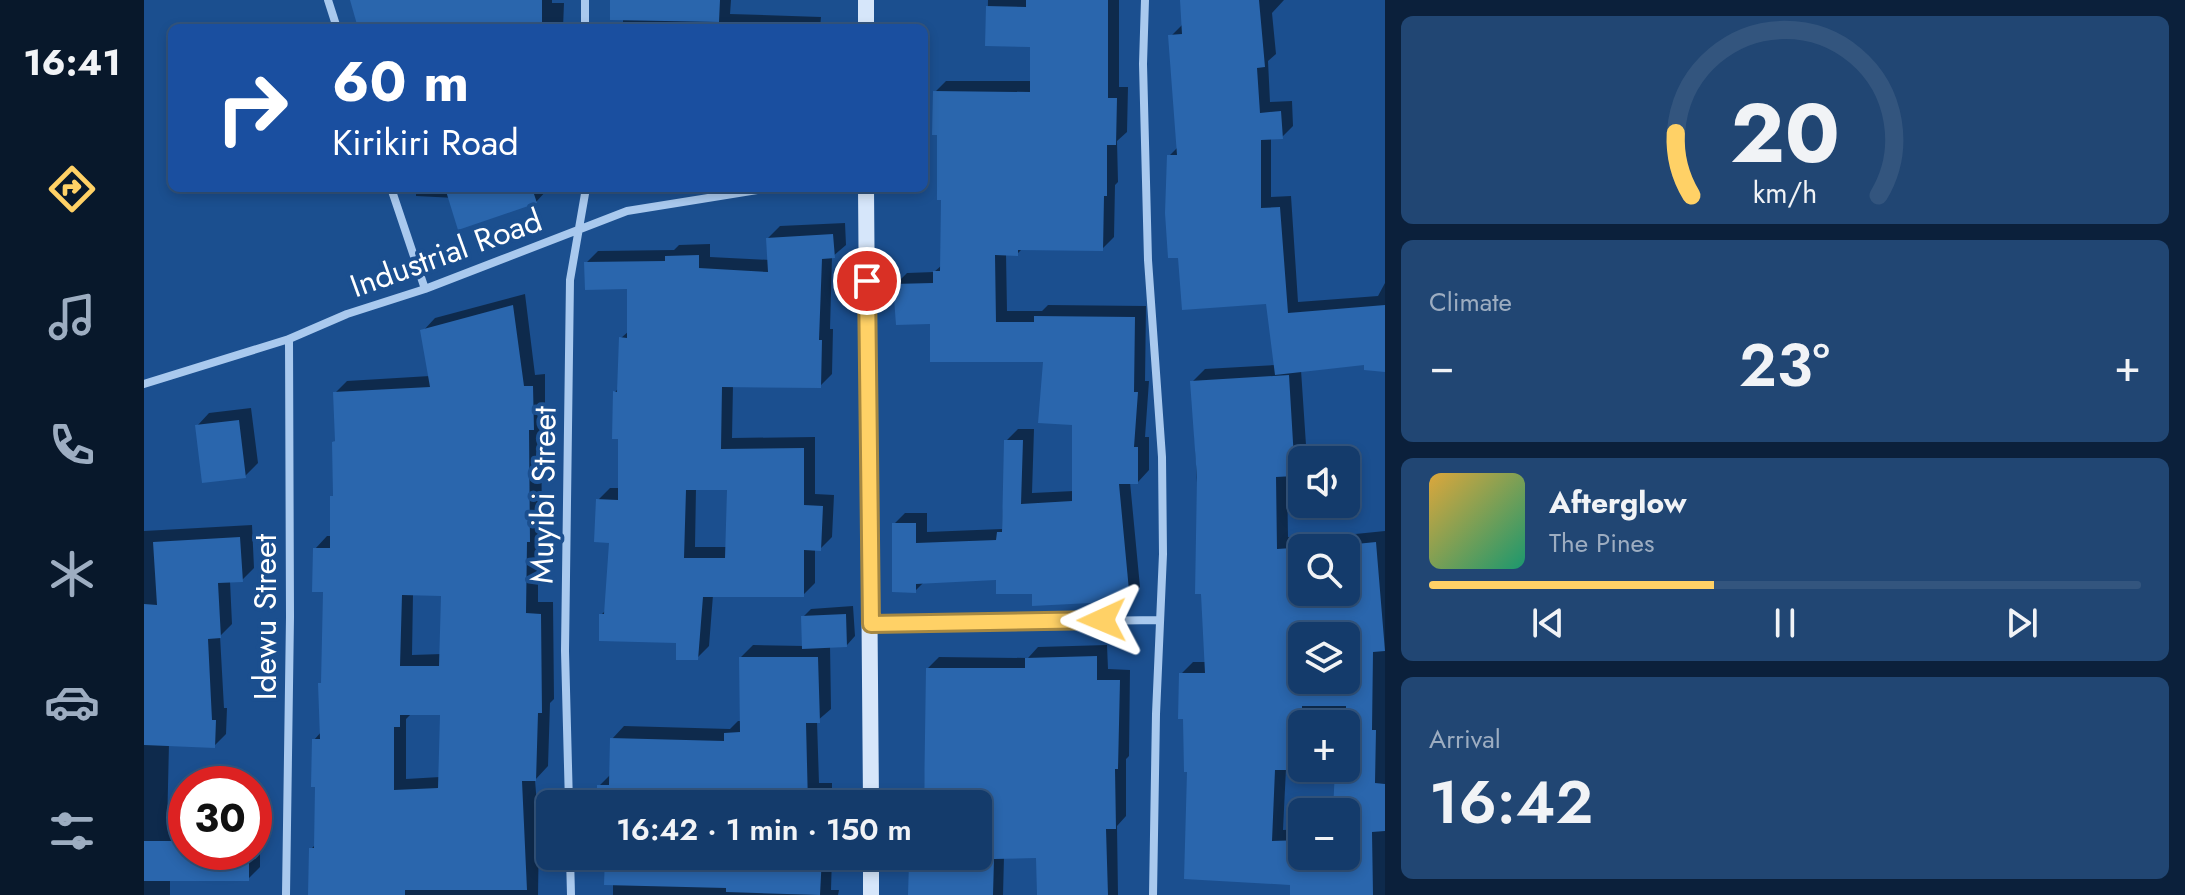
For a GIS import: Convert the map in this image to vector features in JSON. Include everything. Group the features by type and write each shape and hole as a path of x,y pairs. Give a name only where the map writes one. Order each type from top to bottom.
{"main road":[{"path":"866,0 866,24"},
{"path":"866,192 871,790"},
{"path":"871,870 871,895"}],"street":[{"path":"328,0 336,24"},
{"path":"585,0 585,24"},
{"path":"1145,0 1143,64 1148,260 1162,457 1163,554 1153,895"},
{"path":"392,192 425,289"},
{"name":"Muyibi Street","path":"569,790 565,651 570,280 585,192"},
{"name":"Industrial Road","path":"144,384 289,339 347,314 425,289 627,211 745,192"},
{"name":"Idewu Street","path":"286,895 290,617 289,339"},
{"path":"871,624 1159,620"},
{"path":"570,870 571,895"}],"building":[{"path":"350,0 542,0 542,24 357,24"},
{"path":"610,0 720,0 719,22 610,20"},
{"path":"1026,0 1108,0 1108,98 1117,98 1116,145 1107,145 1103,251 1018,250 1018,256 995,255 996,322 1034,322 1034,316 1135,317 1134,392 1138,392 1134,447 1138,447 1138,484 1119,484 1130,601 1032,606 1032,594 996,594 996,580 916,584 916,593 892,592 892,523 916,523 916,543 996,540 997,532 1002,532 1004,440 1023,440 1021,504 1072,501 1072,425 1038,423 1043,362 930,362 930,324 896,325 893,284 933,283 933,271 940,271 941,200 937,200 937,135 932,135 933,91 1030,92 1030,47 985,46 986,6 1026,7"},
{"path":"1180,0 1259,0 1265,67 1257,68 1260,113 1281,111 1283,139 1261,140 1261,208 1280,207 1288,313 1385,305 1385,372 1364,370 1364,365 1275,375 1266,304 1182,310 1178,258 1168,258 1165,213 1167,155 1177,155 1168,35 1182,34"},
{"path":"446,192 533,192 537,203 458,230"},
{"path":"833,234 835,258 822,259 821,388 722,387 721,449 804,448 804,505 823,506 821,551 804,550 804,597 703,597 698,660 676,660 676,643 599,641 599,614 604,614 609,543 594,542 596,499 618,500 618,439 612,439 613,391 617,392 619,337 627,338 627,289 585,290 584,262 665,261 665,256 699,255 699,268 768,272 766,238","holes":["686,490 727,490 725,558 684,558"]},
{"path":"513,305 524,386 533,386 534,430 529,430 530,542 527,542 526,613 541,614 542,713 538,713 536,781 522,781 527,890 405,890 405,895 308,895 309,848 314,848 312,739 320,739 318,683 321,683 323,592 312,592 313,548 330,548 332,442 335,441 333,392 430,387 420,330","holes":["402,595 441,596 439,666 400,666","400,715 440,715 438,788 394,790 394,727 400,727"]},
{"path":"1289,375 1293,446 1288,446 1288,476 1276,477 1277,549 1288,548 1288,606 1360,606 1360,544 1376,542 1385,651 1373,652 1372,730 1376,730 1375,783 1385,784 1385,831 1372,832 1373,895 1290,895 1290,885 1184,879 1187,772 1184,772 1183,719 1178,719 1179,673 1205,673 1201,594 1195,594 1197,478 1190,381","holes":["1302,706 1346,706 1346,710 1360,710 1360,782 1334,782 1334,798 1360,798 1360,870 1288,870 1288,840 1272,841 1275,770 1288,770 1288,710 1302,710"]},
{"path":"239,420 246,478 202,483 195,425"},
{"path":"240,537 243,582 218,583 221,638 208,639 212,720 216,720 215,748 144,745 144,604 157,605 153,542"},
{"path":"846,614 847,647 802,649 801,616"},
{"path":"1097,656 1097,680 1120,680 1118,769 1115,769 1116,829 1106,829 1108,895 1037,895 1036,858 994,859 993,895 908,895 909,870 992,870 992,790 924,790 926,668 1025,668 1025,658"},
{"path":"739,657 818,657 820,723 806,723 808,790 597,790 597,785 609,785 610,738 724,741 724,733 740,732"},
{"path":"144,841 168,841 168,870 249,870 249,881 144,881"},
{"path":"605,870 821,870 820,895 726,892 726,888 604,885"}],"route":[{"path":"867,281 871,624 1102,620"}]}
